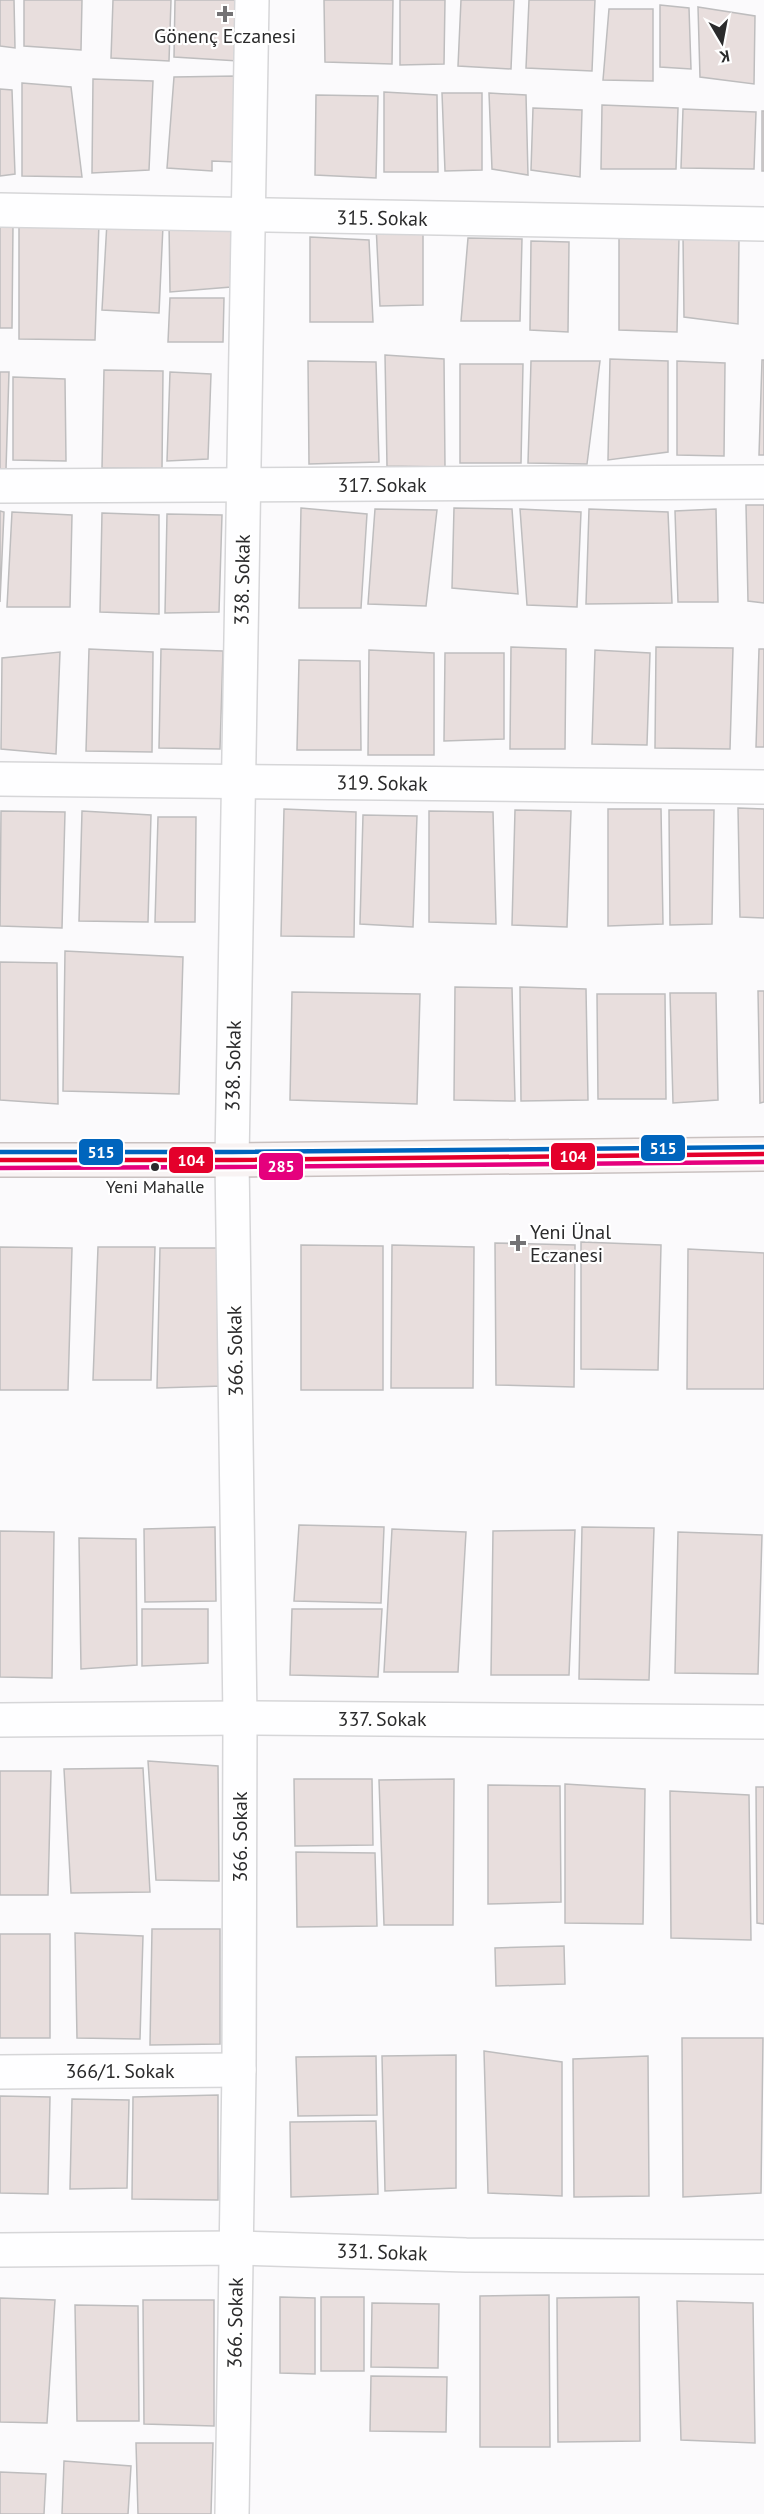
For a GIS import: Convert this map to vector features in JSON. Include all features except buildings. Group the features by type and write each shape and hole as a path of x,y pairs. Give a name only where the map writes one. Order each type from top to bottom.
{"main road":[{"path":"0,1160 232,1160 764,1154"}],"street":[{"name":"338. Sokak","path":"232,1160 252,0"},
{"name":"315. Sokak","path":"0,210 764,224"},
{"name":"317. Sokak","path":"0,486 764,482"},
{"name":"319. Sokak","path":"0,779 764,787"},
{"name":"366. Sokak","path":"232,1160 240,1718 239,2070 232,2514"},
{"name":"337. Sokak","path":"0,1720 240,1718 764,1722"},
{"name":"366/1. Sokak","path":"0,2072 239,2070"},
{"name":"331. Sokak","path":"0,2250 237,2248 466,2255 764,2257"}],"transit line":[{"name":"515","path":"0,1152 764,1147"},
{"name":"104","path":"0,1160 232,1160 764,1154"},
{"name":"285","path":"0,1168 764,1162"}],"place":[{"name":"Gönenç Eczanesi","path":"225,14"},
{"name":"Yeni Mahalle","path":"155,1167"},
{"name":"Yeni Ünal Eczanesi","path":"518,1243"}]}
